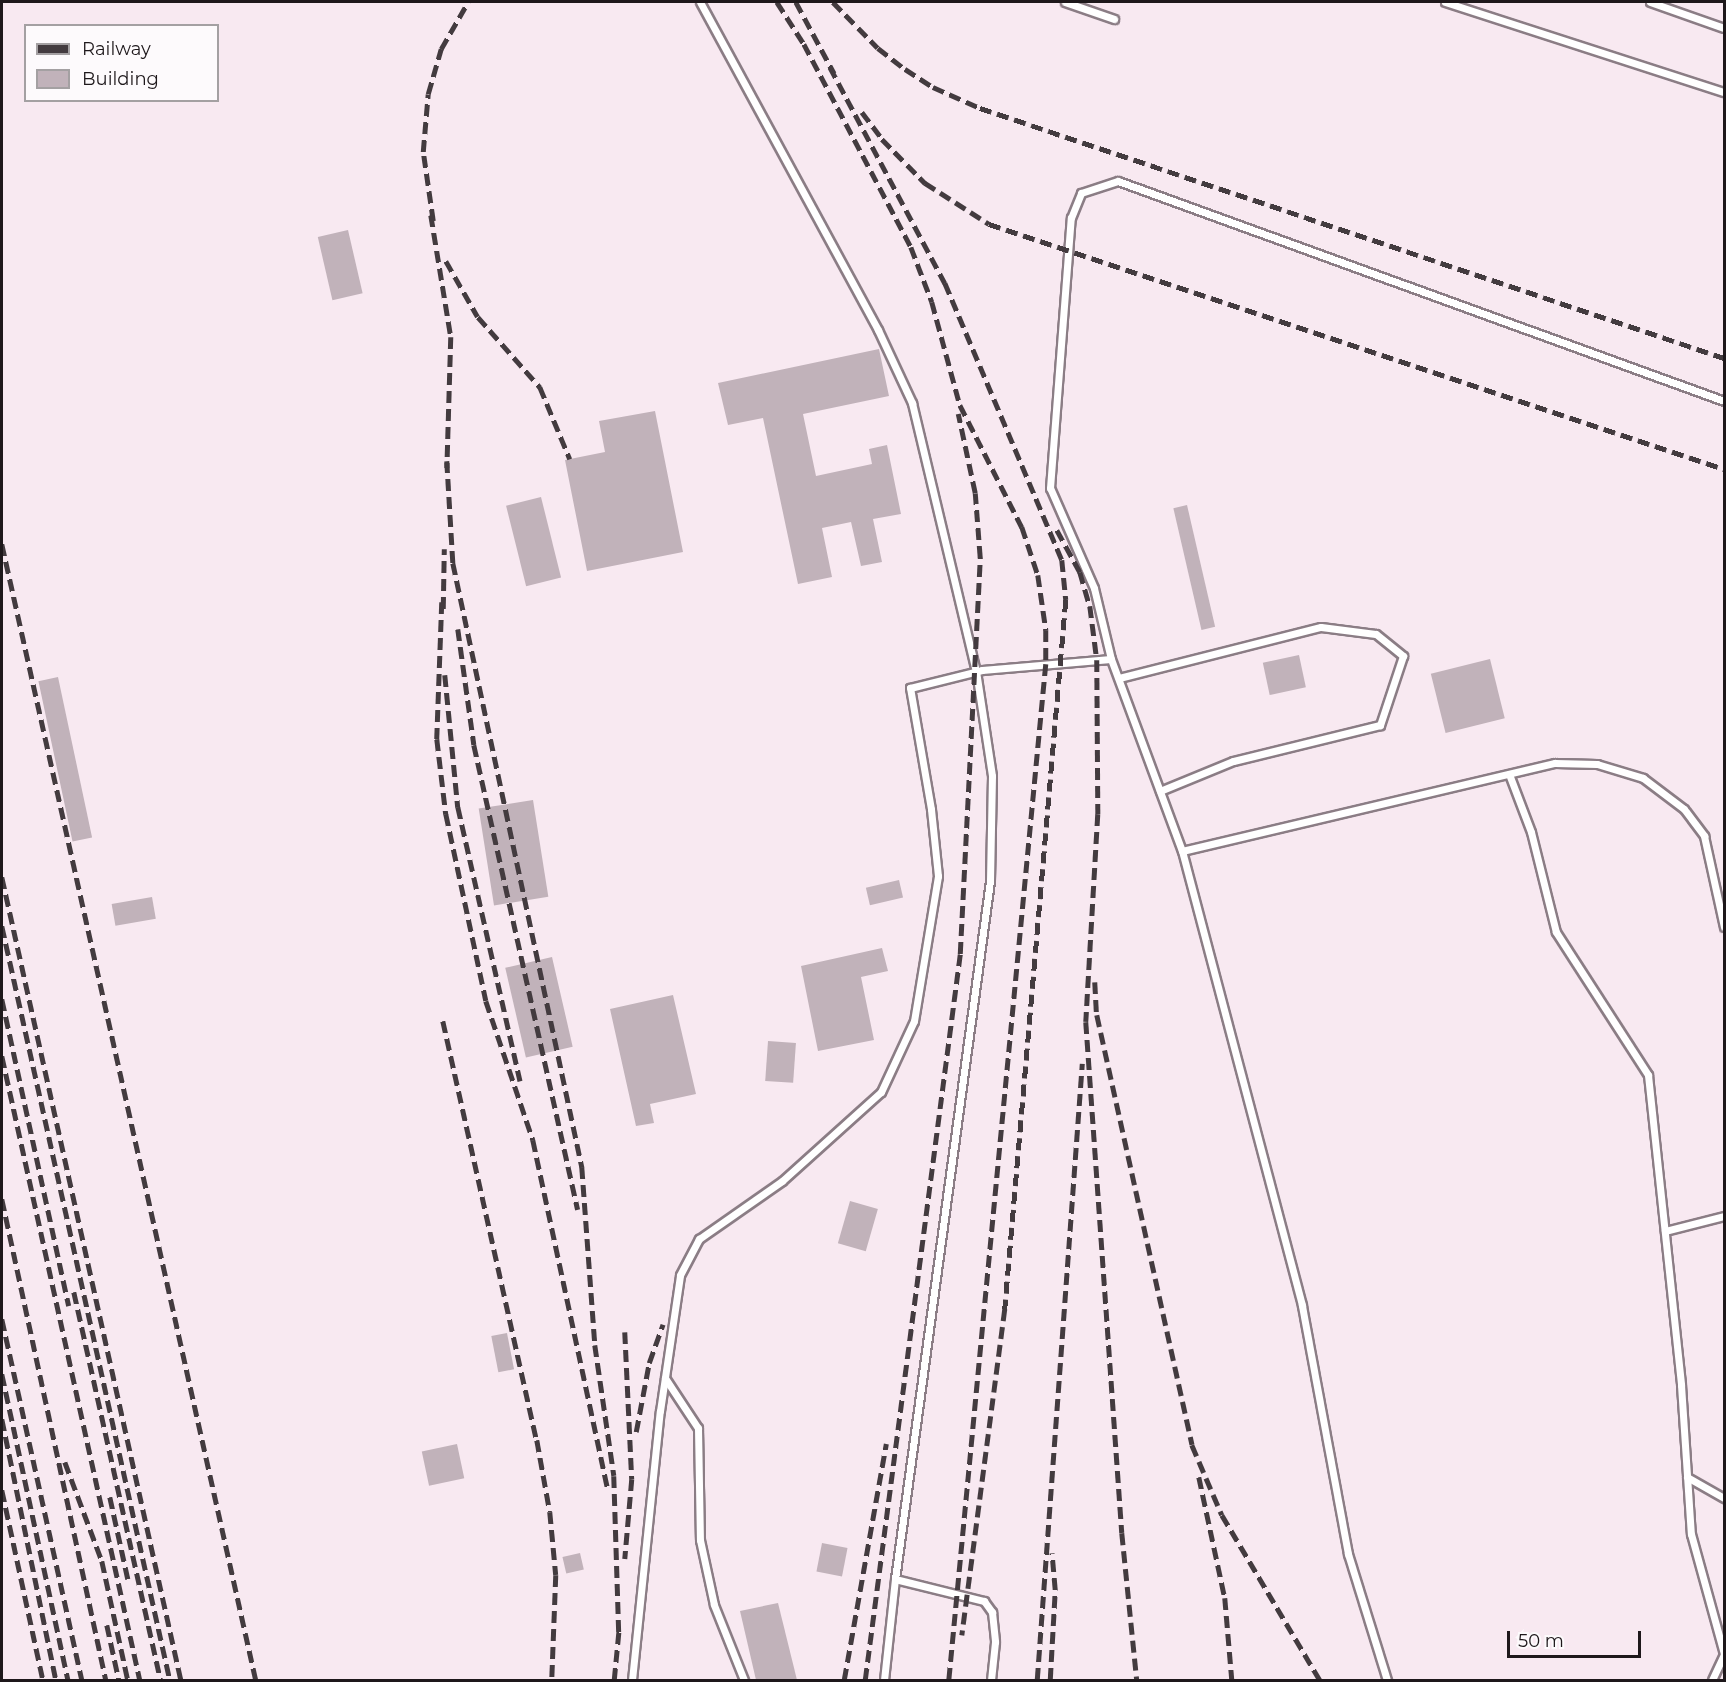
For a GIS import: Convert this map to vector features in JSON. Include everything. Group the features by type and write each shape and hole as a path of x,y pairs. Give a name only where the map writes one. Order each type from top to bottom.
{"lane":[{"path":"700,2 878,330 912,403 976,671 992,776 990,881 895,1580 884,1680"},
{"path":"1065,2 1114,18"},
{"path":"1445,2 1725,93"},
{"path":"1650,2 1725,28"},
{"path":"1387,1680 1348,1554 1302,1305 1182,851 1112,659 1095,588 1050,488 1071,218 1081,193 1118,181 1725,401"},
{"path":"1119,678 1321,627 1376,634 1403,656 1380,725 1233,761 1160,791"},
{"path":"632,1680 665,1378 680,1275 699,1239 782,1180 881,1092 914,1021 938,876 931,809 910,688 976,671 1112,659"},
{"path":"1182,851 1555,763 1586,764 1643,778 1684,809 1704,836 1725,927"},
{"path":"1509,774 1531,832 1556,932 1648,1075 1665,1231 1691,1533 1724,1654 1713,1680"},
{"path":"1665,1231 1725,1216"},
{"path":"665,1378 698,1428 700,1540 714,1605 744,1680"},
{"path":"1687,1477 1725,1498"},
{"path":"895,1580 984,1601 992,1612 995,1642 991,1680"}],"building":[{"path":"348,230 363,293 332,300 318,237"},
{"path":"879,349 889,396 803,414 816,476 872,464 869,449 887,445 901,514 873,519 882,562 861,566 851,522 822,528 832,577 798,584 763,418 728,425 718,383"},
{"path":"655,411 683,552 587,571 565,460 605,452 599,421"},
{"path":"541,497 561,578 526,586 506,506"},
{"path":"1187,505 1215,627 1201,630 1173,508"},
{"path":"1299,655 1306,687 1270,695 1263,663"},
{"path":"1490,659 1505,718 1446,733 1431,674"},
{"path":"58,677 92,837 73,842 38,681"},
{"path":"533,800 548,897 494,905 479,809"},
{"path":"899,880 903,898 870,905 866,888"},
{"path":"152,897 156,919 115,926 112,904"},
{"path":"882,948 888,971 861,977 874,1040 818,1051 801,966"},
{"path":"552,957 573,1047 526,1057 505,968"},
{"path":"673,995 696,1094 650,1104 654,1123 636,1126 610,1009"},
{"path":"768,1041 796,1043 793,1083 765,1081"},
{"path":"850,1201 878,1209 866,1251 838,1243"},
{"path":"507,1333 514,1369 498,1372 491,1336"},
{"path":"457,1444 464,1478 429,1486 422,1451"},
{"path":"822,1543 848,1548 842,1576 816,1571"},
{"path":"580,1553 584,1570 566,1574 562,1557"},
{"path":"778,1603 797,1680 756,1680 740,1611"}],"railway":[{"path":"433,221 423,152 428,94 441,49 468,2"},
{"path":"777,2 804,44 911,247 932,302 960,405 1022,527 1038,575 1046,630 1046,664 949,1680"},
{"path":"796,2 834,73"},
{"path":"833,2 878,48 905,69 933,87 980,108 1724,358"},
{"path":"830,67 945,283 1062,560 1066,600 1005,1309 962,1635"},
{"path":"862,112 882,139 925,183 989,224 1724,469"},
{"path":"431,215 451,337 447,468"},
{"path":"446,261 478,317 540,387 570,459"},
{"path":"865,1680 960,954 980,558 975,493 958,414"},
{"path":"447,461 453,563 582,1167 595,1345 614,1476 619,1634"},
{"path":"1057,530 1080,572 1090,606 1097,660 1098,814 1086,1022 1122,1533 1137,1680"},
{"path":"2,544 256,1680"},
{"path":"443,609 444,549"},
{"path":"442,602 437,739 446,814 486,1001 533,1140 608,1490"},
{"path":"458,629 474,745 578,1210"},
{"path":"445,675 458,807 520,1081"},
{"path":"2,877 181,1680"},
{"path":"2,926 170,1680"},
{"path":"1095,982 1097,1015 1192,1445 1222,1515 1320,1680"},
{"path":"2,999 69,1306"},
{"path":"443,1021 537,1440 550,1512 556,1575 552,1680"},
{"path":"2,1056 140,1680"},
{"path":"1037,1680 1082,1064"},
{"path":"2,1199 106,1680"},
{"path":"74,1292 161,1680"},
{"path":"2,1319 82,1680"},
{"path":"636,1432 649,1363 663,1324"},
{"path":"625,1332 632,1479 625,1559"},
{"path":"2,1374 68,1680"},
{"path":"2,1419 56,1680"},
{"path":"844,1680 886,1444"},
{"path":"65,1462 102,1561 128,1680"},
{"path":"1199,1477 1225,1598 1232,1680"},
{"path":"2,1490 43,1680"},
{"path":"110,1497 128,1579"},
{"path":"1050,1680 1055,1590 1052,1553"},
{"path":"107,1625 119,1680"},
{"path":"614,1680 619,1628"}]}
